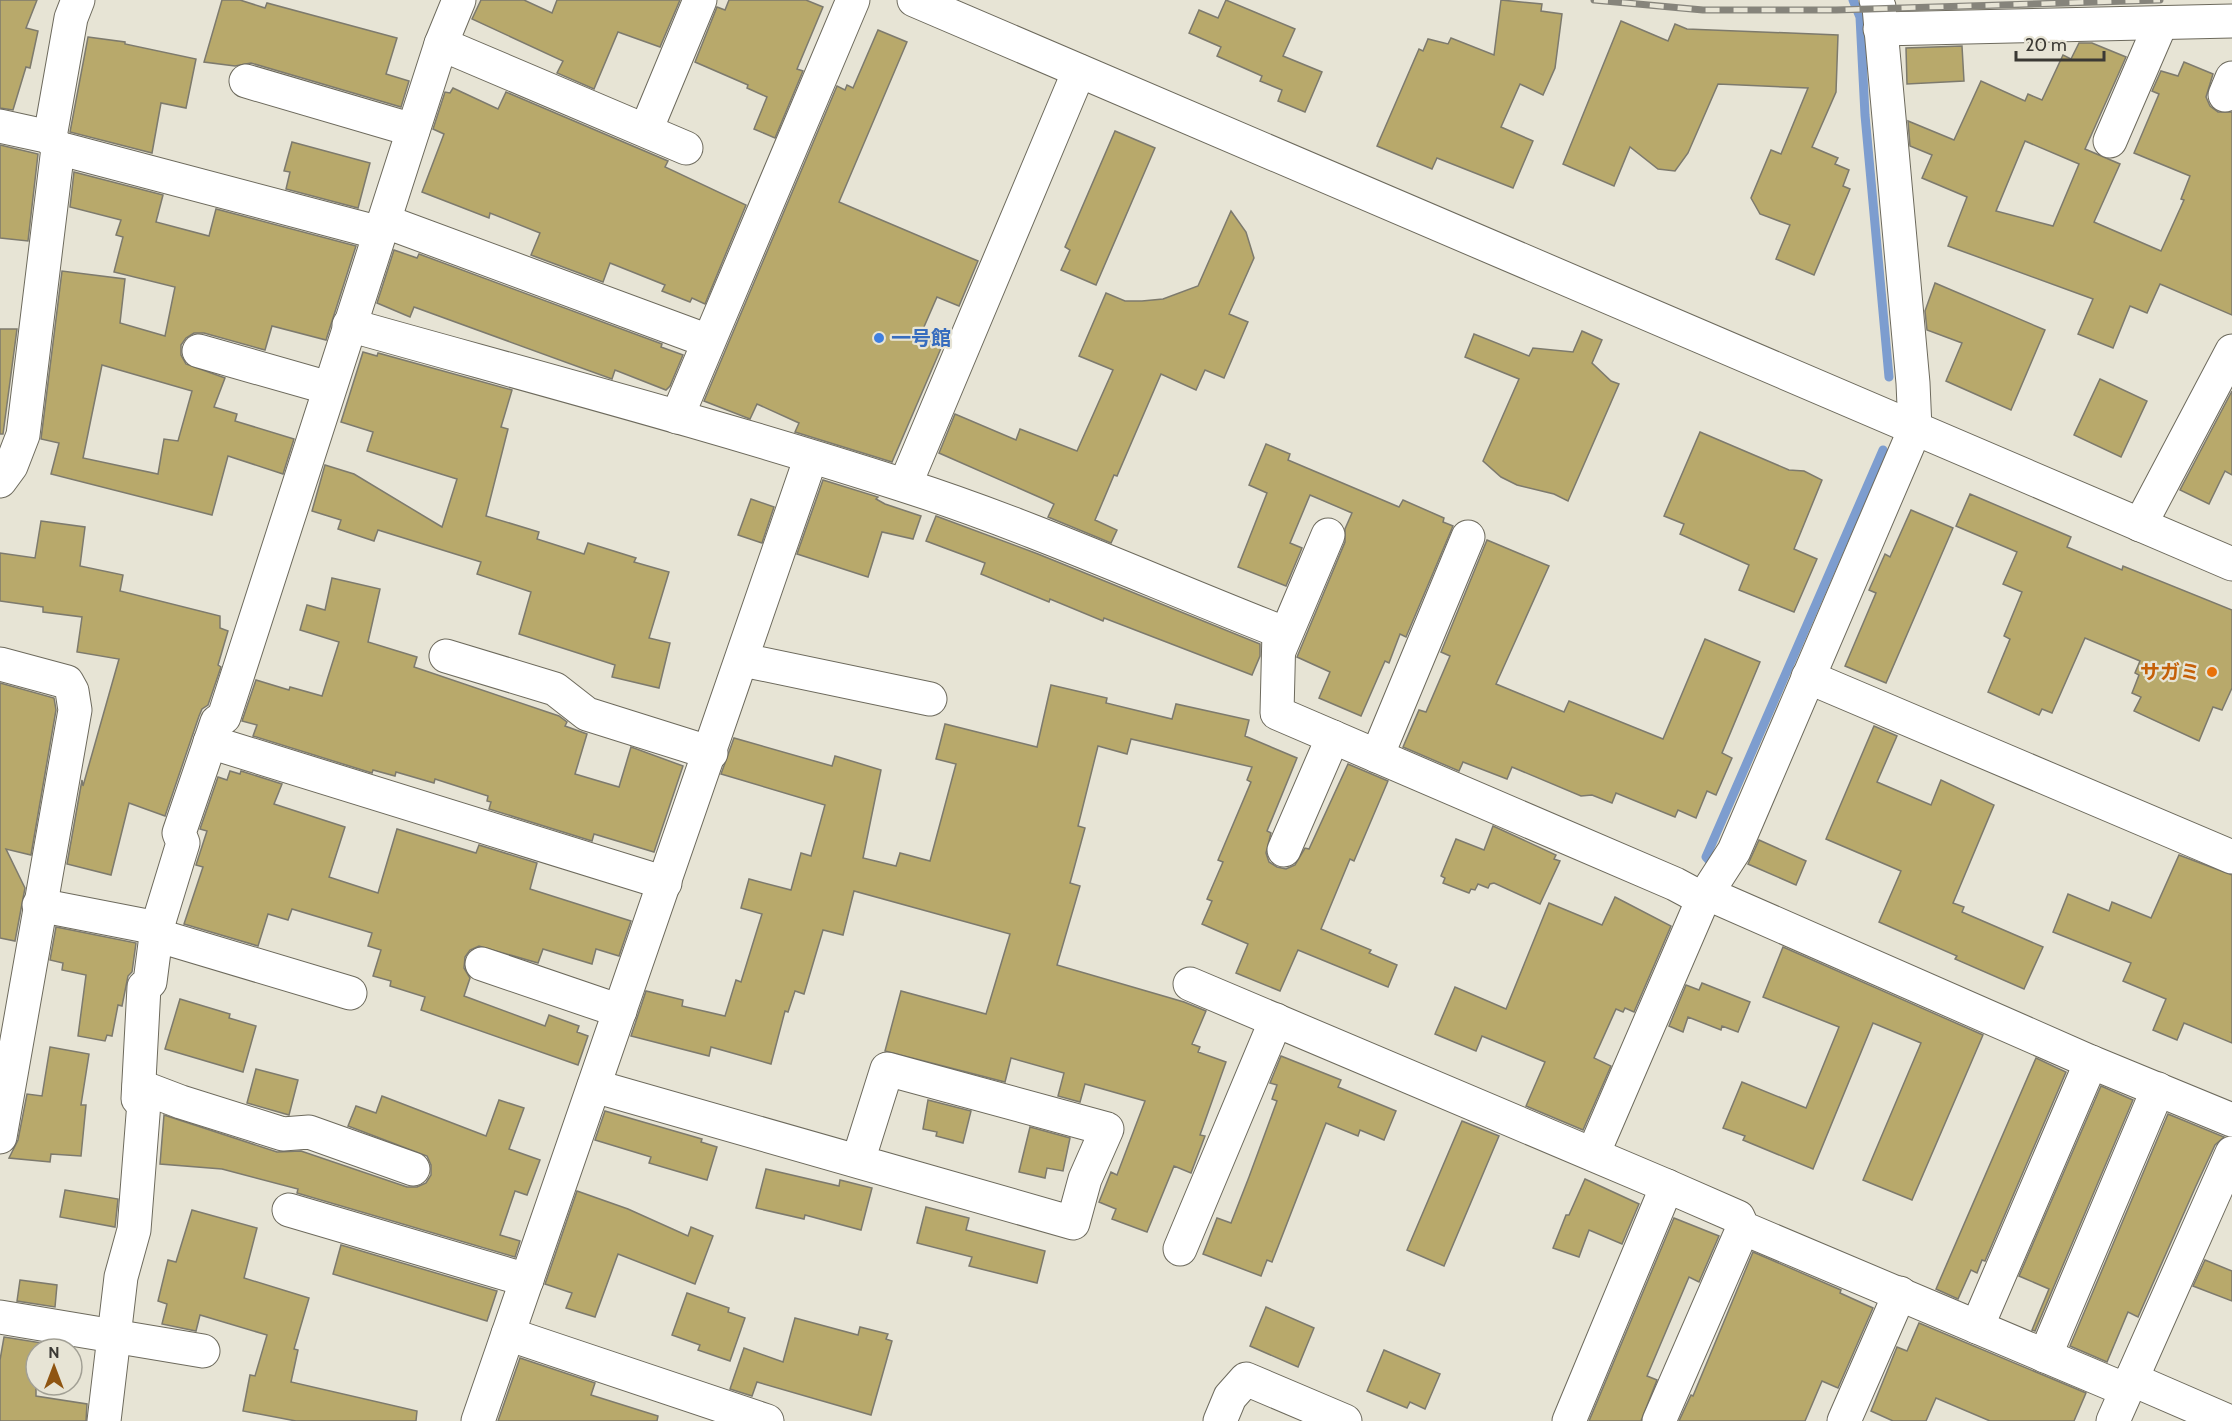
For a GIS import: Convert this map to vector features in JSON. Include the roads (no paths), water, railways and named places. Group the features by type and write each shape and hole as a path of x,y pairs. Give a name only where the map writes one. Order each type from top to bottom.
{"street":[{"path":"0,481 11,466 23,435 54,142 71,18 78,0"},
{"path":"104,1421 121,1277 134,1230 144,1102 138,1098 144,987 150,982 157,931 183,843 179,833 217,722 224,717 441,44 459,0"},
{"path":"646,130 700,0"},
{"path":"677,417 853,0"},
{"path":"914,0 2232,564"},
{"path":"1593,1154 1706,894 1730,855 1915,429 1878,15 2161,23 2232,21"},
{"path":"2110,141 2161,23"},
{"path":"441,44 686,148"},
{"path":"904,485 1079,71"},
{"path":"246,81 413,130"},
{"path":"0,126 382,227 708,341"},
{"path":"350,325 677,417 904,485 989,516 1279,631 1277,713 1675,884 1706,894 2091,1062 2232,1120"},
{"path":"199,351 329,388"},
{"path":"2140,525 2232,351"},
{"path":"478,1421 711,753 811,457"},
{"path":"1279,651 1328,535"},
{"path":"1377,756 1468,537"},
{"path":"446,656 555,689 587,714 711,753"},
{"path":"743,660 930,699"},
{"path":"0,664 67,682 72,691 75,710 2,1118"},
{"path":"1808,676 2232,857"},
{"path":"1284,850 1333,737"},
{"path":"210,742 665,883"},
{"path":"39,905 157,931 350,993"},
{"path":"482,964 620,1011"},
{"path":"1190,984 1667,1186 1738,1217 1743,1228 2045,1356 2228,1421"},
{"path":"1180,1248 1276,1020"},
{"path":"1977,1327 2091,1062"},
{"path":"594,1086 1072,1223 1085,1179 1107,1130 887,1068 858,1161"},
{"path":"139,1086 181,1102 283,1134 309,1132 413,1169"},
{"path":"2045,1356 2158,1089"},
{"path":"2113,1421 2232,1153"},
{"path":"1569,1421 1667,1186"},
{"path":"289,1210 527,1280"},
{"path":"1659,1421 1743,1228"},
{"path":"1845,1421 1900,1293"},
{"path":"0,1317 203,1351"},
{"path":"508,1334 767,1421"},
{"path":"1220,1421 1230,1396 1246,1379 1345,1421"}],"waterway":[{"path":"1853,0 1860,17 1865,115 1889,377"},
{"path":"1717,869 1706,857 1883,450"}],"railway":[{"path":"1594,0 1703,10 1836,10 2160,0"}],"place":[{"name":"一号館","path":"879,338"},
{"name":"サガミ","path":"2212,672"}]}
